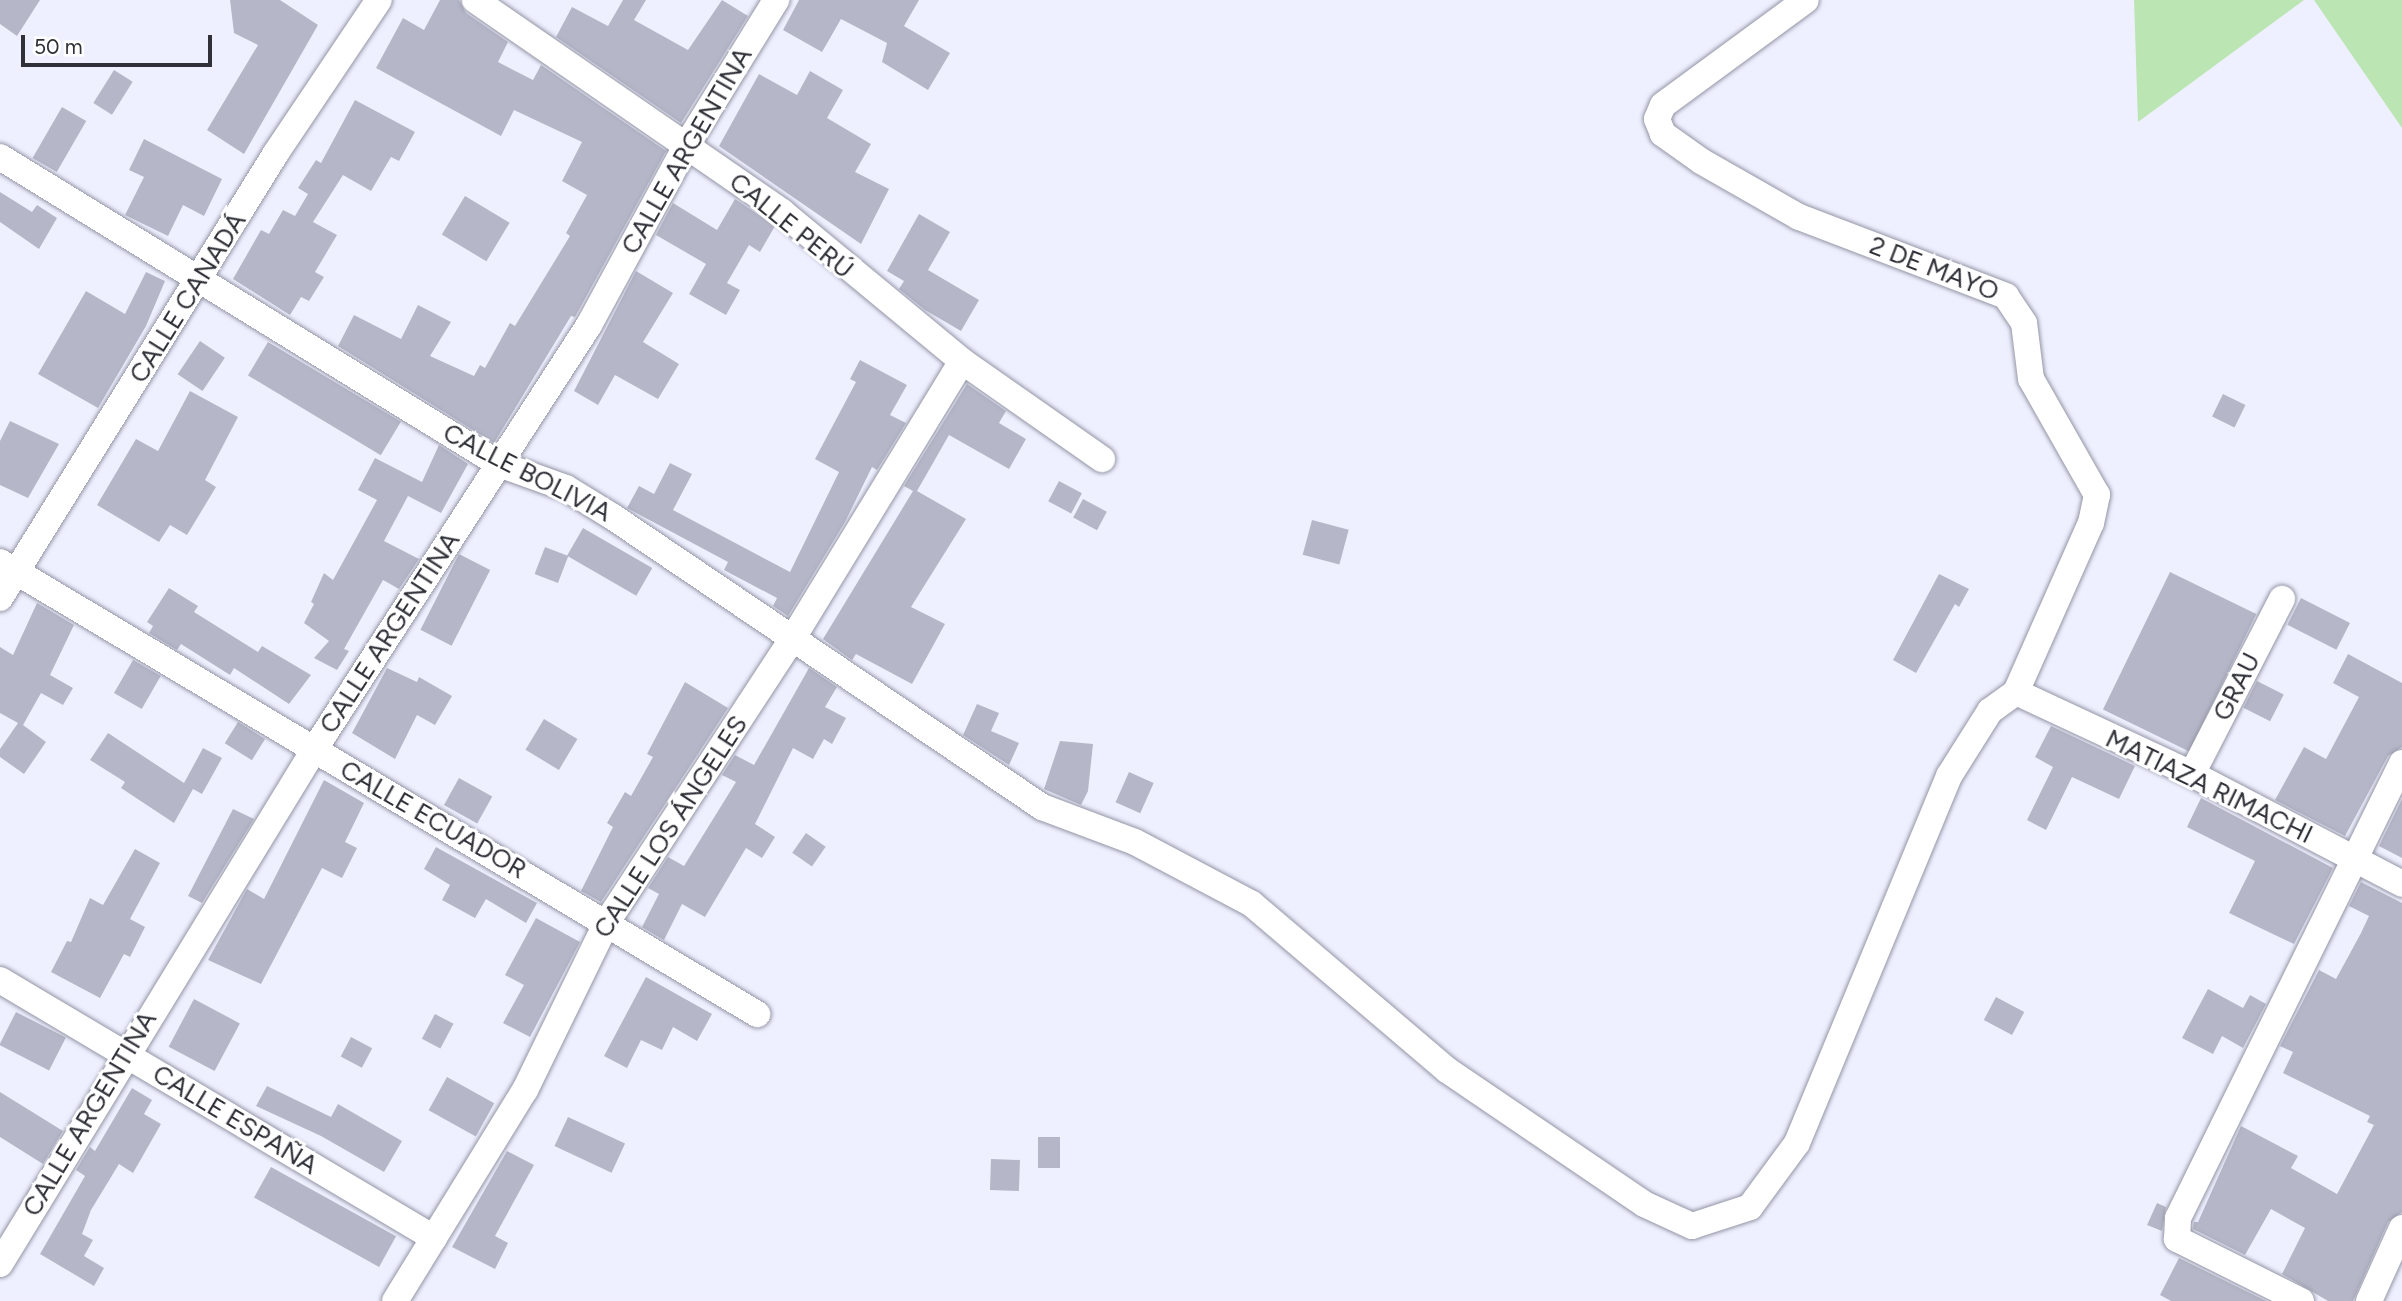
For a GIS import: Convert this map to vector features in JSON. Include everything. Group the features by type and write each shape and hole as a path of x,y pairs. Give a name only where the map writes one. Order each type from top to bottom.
{"street":[{"name":"CALLE CANADÁ","path":"0,598 9,567 198,282 276,153 379,0"},
{"name":"CALLE PERÚ","path":"475,0 782,212 962,361 1102,459"},
{"name":"CALLE ARGENTINA","path":"0,1264 125,1055 314,750 589,325 686,146 776,0"},
{"name":"2 DE MAYO","path":"1806,0 1662,105 1657,119 1663,134 1701,161 1799,217 2006,296 2017,310 2031,379 2097,495 2091,523 2016,692"},
{"name":"CALLE BOLIVIA","path":"0,157 198,282 499,464 566,488 1042,807 1135,842 1252,904 1447,1070 1644,1204 1692,1226 1750,1207 1797,1143 1949,776 1990,711 2016,692"},
{"name":"CALLE LOS ÁNGELES","path":"395,1301 525,1090 607,922 793,638 962,361"},
{"name":"CALLE ECUADOR","path":"9,567 757,1014"},
{"name":"GRAU","path":"2192,774 2282,599"},
{"name":"MATIAZA RIMACHI","path":"2016,692 2192,774 2402,884"},
{"path":"2301,1301 2176,1239 2178,1218 2402,763"},
{"name":"CALLE ESPAÑA","path":"0,980 434,1238"},
{"path":"2369,1301 2402,1228"}],"green space":[{"path":"2134,0 2304,0 2138,122"},
{"path":"2314,0 2402,0 2402,128"}],"building":[{"path":"0,0 40,0 17,36 0,24"},
{"path":"230,0 280,0 318,25 244,154 207,130 258,45 234,33"},
{"path":"440,0 459,0 466,13 508,42 498,62 533,80 541,65 666,151 575,317 571,316 494,443 338,346 354,315 401,339 418,305 451,322 430,356 474,376 480,365 485,368 510,323 515,326 570,236 566,233 587,195 562,181 582,142 514,110 501,136 376,68 403,18 424,30"},
{"path":"623,0 646,0 634,20 688,50 722,0 748,16 681,123 556,37 572,7 608,26"},
{"path":"799,0 919,0 904,26 950,53 928,90 882,62 887,43 841,19 822,52 783,30"},
{"path":"114,70 133,82 112,115 93,103"},
{"path":"810,71 843,90 827,118 871,144 855,172 889,189 861,244 719,146 759,74 797,95"},
{"path":"355,100 415,132 399,161 391,157 371,191 343,175 313,222 337,235 315,272 324,277 309,301 301,297 290,315 233,279 261,230 269,234 283,210 295,216 308,194 298,188 316,160 321,163"},
{"path":"62,107 86,121 57,172 33,158"},
{"path":"144,139 222,179 204,216 183,205 168,236 125,215 144,177 129,170"},
{"path":"0,192 32,212 37,205 57,218 39,249 0,222"},
{"path":"465,196 510,223 486,261 442,235"},
{"path":"735,199 775,226 760,252 749,245 727,283 740,290 726,315 689,294 706,264 656,235 673,203 717,230"},
{"path":"919,214 950,232 928,270 979,300 961,331 925,310 899,289 904,281 887,271"},
{"path":"636,271 673,293 643,342 679,364 658,399 615,375 598,405 574,391"},
{"path":"146,272 165,281 146,326 98,408 38,374 86,291 125,314"},
{"path":"200,341 225,358 203,391 178,374"},
{"path":"268,342 401,422 381,455 248,375"},
{"path":"860,360 907,385 890,415 906,423 877,470 872,467 845,522 788,616 773,606 777,598 724,570 728,562 627,508 639,486 654,494 670,463 692,474 673,510 790,572 839,472 815,459 856,382 850,379"},
{"path":"967,384 1006,411 999,423 1026,439 1009,469 949,435 917,491 966,519 911,607 945,624 912,684 856,654 852,660 823,639 913,491 904,486"},
{"path":"190,391 238,417 205,480 216,487 187,535 170,525 159,542 97,505 136,439 158,451"},
{"path":"2223,394 2245,405 2235,427 2212,416"},
{"path":"10,421 59,444 28,498 0,485 0,441"},
{"path":"439,445 468,464 441,513 408,496 384,541 419,559 399,589 383,580 344,649 349,651 337,670 314,658 329,641 304,623 314,604 311,602 324,573 333,580 377,500 358,490 375,458 422,482"},
{"path":"1059,481 1082,493 1071,514 1048,501"},
{"path":"1083,499 1107,512 1097,530 1073,518"},
{"path":"1312,520 1349,530 1339,565 1303,555"},
{"path":"583,528 652,568 636,596 567,556"},
{"path":"545,547 568,556 558,583 535,574"},
{"path":"459,554 490,570 452,646 420,630"},
{"path":"2170,572 2256,614 2189,752 2103,710"},
{"path":"1939,574 1969,589 1959,607 1955,604 1916,673 1893,660"},
{"path":"169,588 198,606 194,612 258,652 262,646 311,675 289,704 234,668 230,675 181,644 177,650 149,633 153,626 147,622"},
{"path":"2301,598 2350,623 2336,650 2287,625"},
{"path":"37,603 74,625 50,675 73,688 63,705 41,693 23,725 46,742 24,774 0,757 0,749 18,723 0,713 0,647 13,655"},
{"path":"2348,654 2402,683 2402,747 2388,756 2345,836 2275,800 2304,747 2326,759 2359,697 2333,683"},
{"path":"133,660 161,676 142,709 114,693"},
{"path":"387,668 417,682 419,677 452,696 435,725 417,715 395,759 352,733"},
{"path":"809,668 837,687 825,707 846,718 832,744 824,739 813,759 793,748 755,824 775,837 762,858 746,848 705,917 682,904 664,940 642,927 659,894 648,888 668,857 684,866 736,782 722,775 735,755 754,765"},
{"path":"2257,681 2284,695 2270,721 2243,708"},
{"path":"685,682 728,708 601,902 581,891 613,827 607,823 625,792 631,796 653,757 647,754"},
{"path":"977,704 999,713 991,731 1019,743 1009,765 963,735"},
{"path":"544,719 577,739 559,770 525,750"},
{"path":"238,722 265,739 252,760 225,743"},
{"path":"2051,726 2135,766 2119,799 2072,777 2046,830 2027,820 2053,767 2035,757"},
{"path":"108,733 184,783 203,748 222,758 202,794 193,789 174,823 121,788 125,782 90,760"},
{"path":"1060,741 1093,744 1088,791 1081,805 1044,789"},
{"path":"1129,772 1154,783 1140,813 1116,802"},
{"path":"459,778 492,796 477,824 444,805"},
{"path":"324,780 364,803 345,842 357,848 342,878 322,868 261,984 208,960 247,889 264,899"},
{"path":"2201,798 2333,868 2294,944 2229,913 2255,861 2187,827"},
{"path":"2402,799 2402,858 2379,846"},
{"path":"233,809 254,819 202,903 188,896"},
{"path":"806,833 826,847 812,866 792,853"},
{"path":"436,847 537,903 526,923 486,899 475,918 442,900 450,885 424,869"},
{"path":"135,849 160,863 130,919 145,927 130,957 124,954 100,998 51,972 67,941 71,942 90,898 103,905"},
{"path":"2361,882 2402,903 2402,1212 2388,1222 2353,1301 2328,1301 2282,1274 2305,1228 2271,1209 2245,1255 2193,1229 2241,1126 2298,1156 2291,1168 2337,1194 2374,1125 2367,1122 2370,1116 2283,1073 2293,1052 2280,1046 2319,970 2336,979 2361,933 2369,916 2349,906"},
{"path":"536,918 580,942 530,1037 503,1023 524,985 505,975"},
{"path":"646,977 712,1014 697,1041 673,1027 662,1050 641,1040 627,1068 604,1056"},
{"path":"2208,989 2243,1008 2250,995 2266,1004 2243,1048 2222,1036 2213,1054 2182,1038"},
{"path":"1996,997 2024,1012 2012,1035 1984,1020"},
{"path":"194,999 240,1023 215,1071 169,1047"},
{"path":"16,1012 66,1037 49,1070 0,1045"},
{"path":"435,1014 454,1024 440,1049 422,1039"},
{"path":"351,1037 372,1048 362,1068 341,1056"},
{"path":"447,1077 494,1103 476,1136 429,1110"},
{"path":"267,1086 331,1117 338,1104 402,1141 384,1172 321,1136 256,1106"},
{"path":"132,1088 152,1100 144,1114 161,1124 133,1173 119,1164 91,1210 82,1234 93,1240 84,1256 104,1268 94,1286 40,1254 85,1176 76,1170 90,1147 95,1151"},
{"path":"0,1092 63,1131 43,1164 0,1137"},
{"path":"568,1117 625,1144 612,1173 554,1146"},
{"path":"1038,1137 1060,1137 1060,1168 1038,1168"},
{"path":"507,1151 534,1165 495,1236 508,1243 495,1269 452,1247"},
{"path":"991,1159 1020,1160 1019,1191 990,1190"},
{"path":"271,1167 396,1236 379,1267 254,1198"},
{"path":"2157,1203 2166,1207 2162,1231 2147,1225"},
{"path":"2179,1258 2266,1301 2171,1301 2160,1295"}]}
